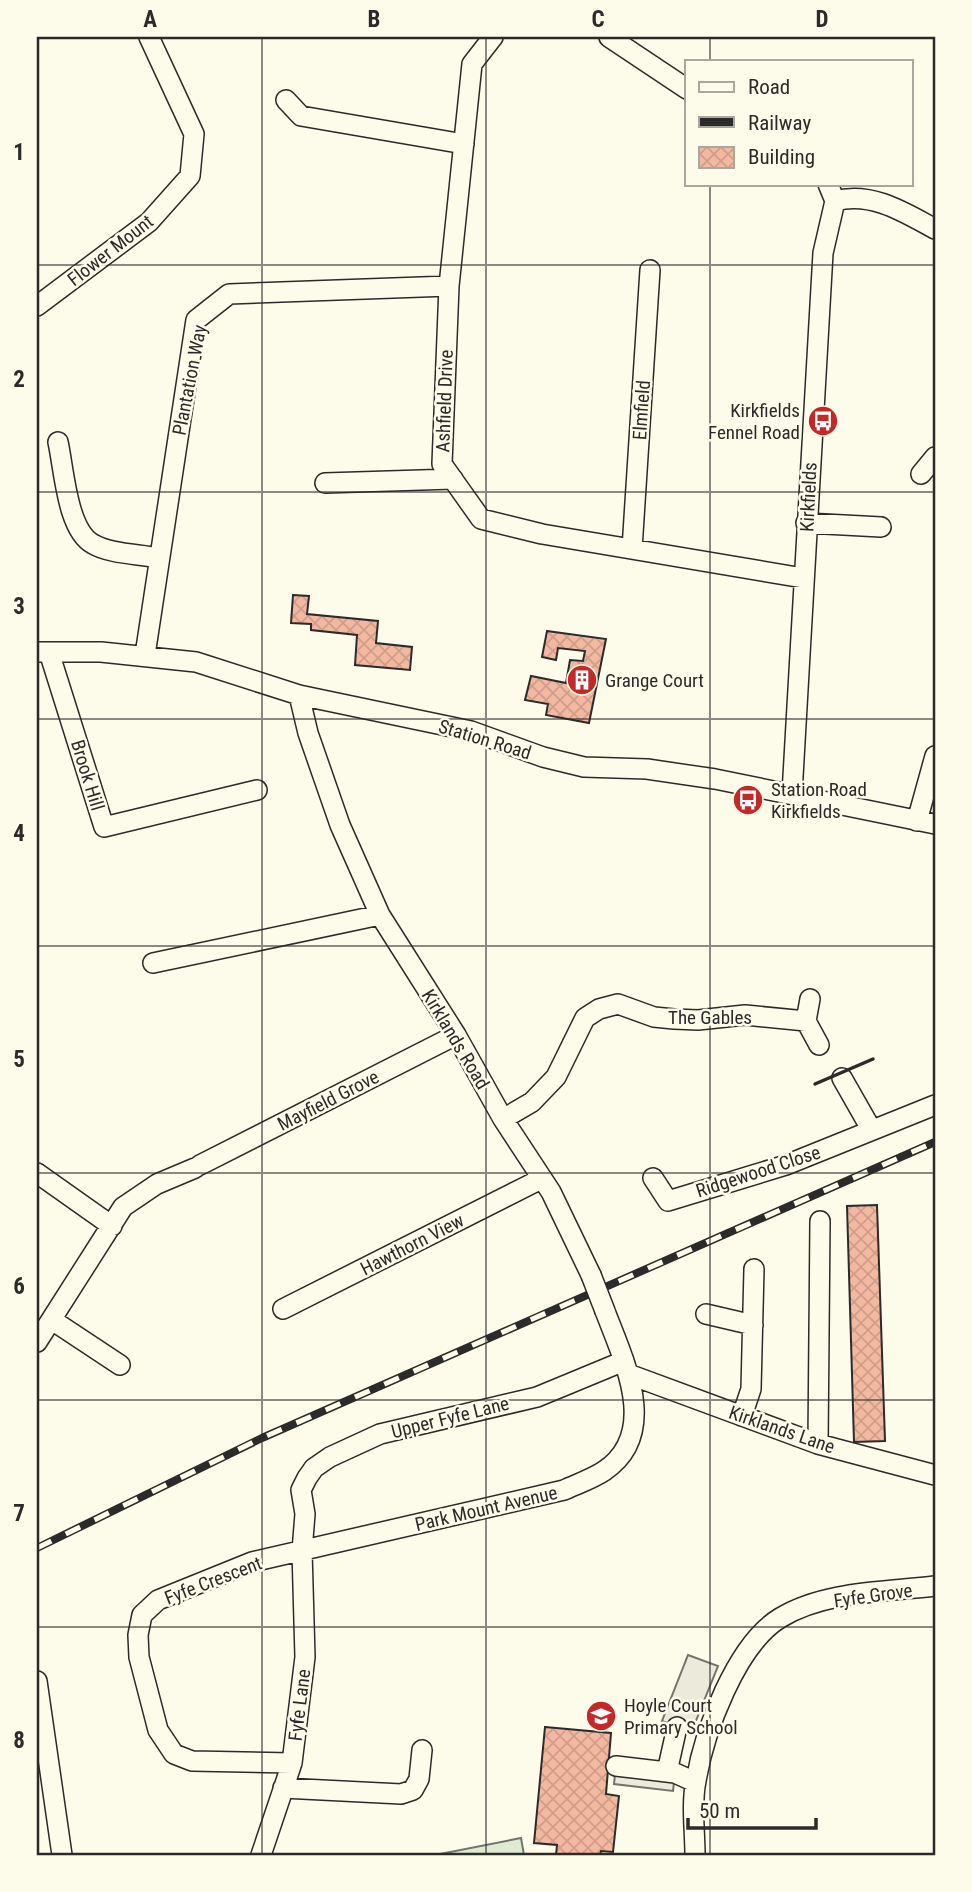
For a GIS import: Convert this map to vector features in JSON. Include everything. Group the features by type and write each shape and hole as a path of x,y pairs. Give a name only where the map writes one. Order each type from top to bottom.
{"street":[{"name":"Flower Mount","path":"37,306 149,222 190,176 194,134 149,37"},
{"name":"Ashfield Drive","path":"493,37 472,64 449,286 442,464 481,519 542,534 803,578"},
{"path":"609,37 685,88"},
{"path":"286,100 301,116 464,144"},
{"path":"832,192 894,207 935,229"},
{"name":"Kirkfields","path":"792,794 823,253 832,192"},
{"name":"Elmfield","path":"632,549 650,270"},
{"name":"Plantation Way","path":"145,655 196,320 229,294 449,286"},
{"path":"58,442 72,515 79,533 93,545 158,558"},
{"path":"921,474 935,457"},
{"path":"326,483 453,479"},
{"path":"806,523 881,527"},
{"name":"Station Road","path":"43,652 145,655 196,662 299,695 471,731 543,757 584,768 647,769 792,794 926,822"},
{"name":"Brook Hill","path":"43,652 104,827 257,790"},
{"name":"Kirklands Road","path":"299,695 308,733 340,825 380,915 456,1035 503,1119 551,1192 591,1275 628,1368"},
{"path":"926,822 935,756"},
{"path":"153,963 380,915"},
{"path":"810,999 806,1021 819,1045"},
{"name":"The Gables","path":"503,1119 532,1102 556,1077 585,1018 599,1009 618,1004 654,1017 674,1019 698,1020 745,1015 806,1021"},
{"name":"Mayfield Grove","path":"37,1342 123,1207 157,1184 198,1166 456,1035"},
{"path":"842,1078 871,1129"},
{"name":"Ridgewood Close","path":"653,1178 668,1201 786,1165 935,1105"},
{"path":"37,1173 113,1226"},
{"name":"Hawthorn View","path":"284,1309 541,1179"},
{"path":"818,1444 820,1222"},
{"path":"741,1416 751,1389 754,1269"},
{"path":"706,1314 753,1325"},
{"path":"52,1320 120,1365"},
{"name":"Kirklands Lane","path":"628,1368 741,1416 818,1444 935,1475"},
{"name":"Upper Fyfe Lane","path":"302,1550 304,1501 301,1490 314,1468 380,1434 537,1396 628,1368"},
{"name":"Park Mount Avenue","path":"302,1550 564,1490 605,1470 623,1453 634,1426 628,1368"},
{"name":"Fyfe Lane","path":"261,1855 292,1763 305,1657 302,1550"},
{"name":"Fyfe Crescent","path":"292,1763 192,1761 174,1754 158,1730 139,1657 138,1635 142,1615 158,1600 252,1562 302,1550"},
{"name":"Fyfe Grove","path":"695,1855 695,1782 722,1701 738,1665 756,1640 780,1618 840,1597 935,1586"},
{"path":"37,1681 62,1855"},
{"path":"667,1772 677,1727"},
{"path":"283,1788 401,1794 413,1790 419,1779 422,1751"},
{"path":"616,1766 667,1772 695,1782"}],"green space":[{"path":"521,1838 524,1855 435,1855"}],"shaded area":[{"path":"688,1655 718,1666 691,1733 662,1721"},
{"path":"616,1766 675,1773 673,1791 614,1784"}],"building":[{"path":"293,595 309,596 307,614 378,621 376,643 412,647 410,670 355,665 357,635 311,630 311,624 291,623"},
{"name":"Grange Court","path":"547,631 606,639 589,723 546,715 548,704 525,700 531,676 566,683 570,660 583,661 585,651 558,648 556,660 542,657"},
{"path":"877,1205 885,1441 854,1442 847,1206"},
{"path":"545,1727 611,1733 606,1794 619,1796 613,1852 601,1851 600,1855 556,1855 557,1845 534,1843"}],"railway":[{"path":"37,1548 262,1438 935,1142"}],"wall":[{"path":"815,1084 873,1059"}],"place":[{"name":"Kirkfields Fennel Road","path":"823,421"},
{"name":"Grange Court","path":"582,680"},
{"name":"Station Road Kirkfields","path":"748,800"},
{"name":"Hoyle Court Primary School","path":"601,1716"}]}
